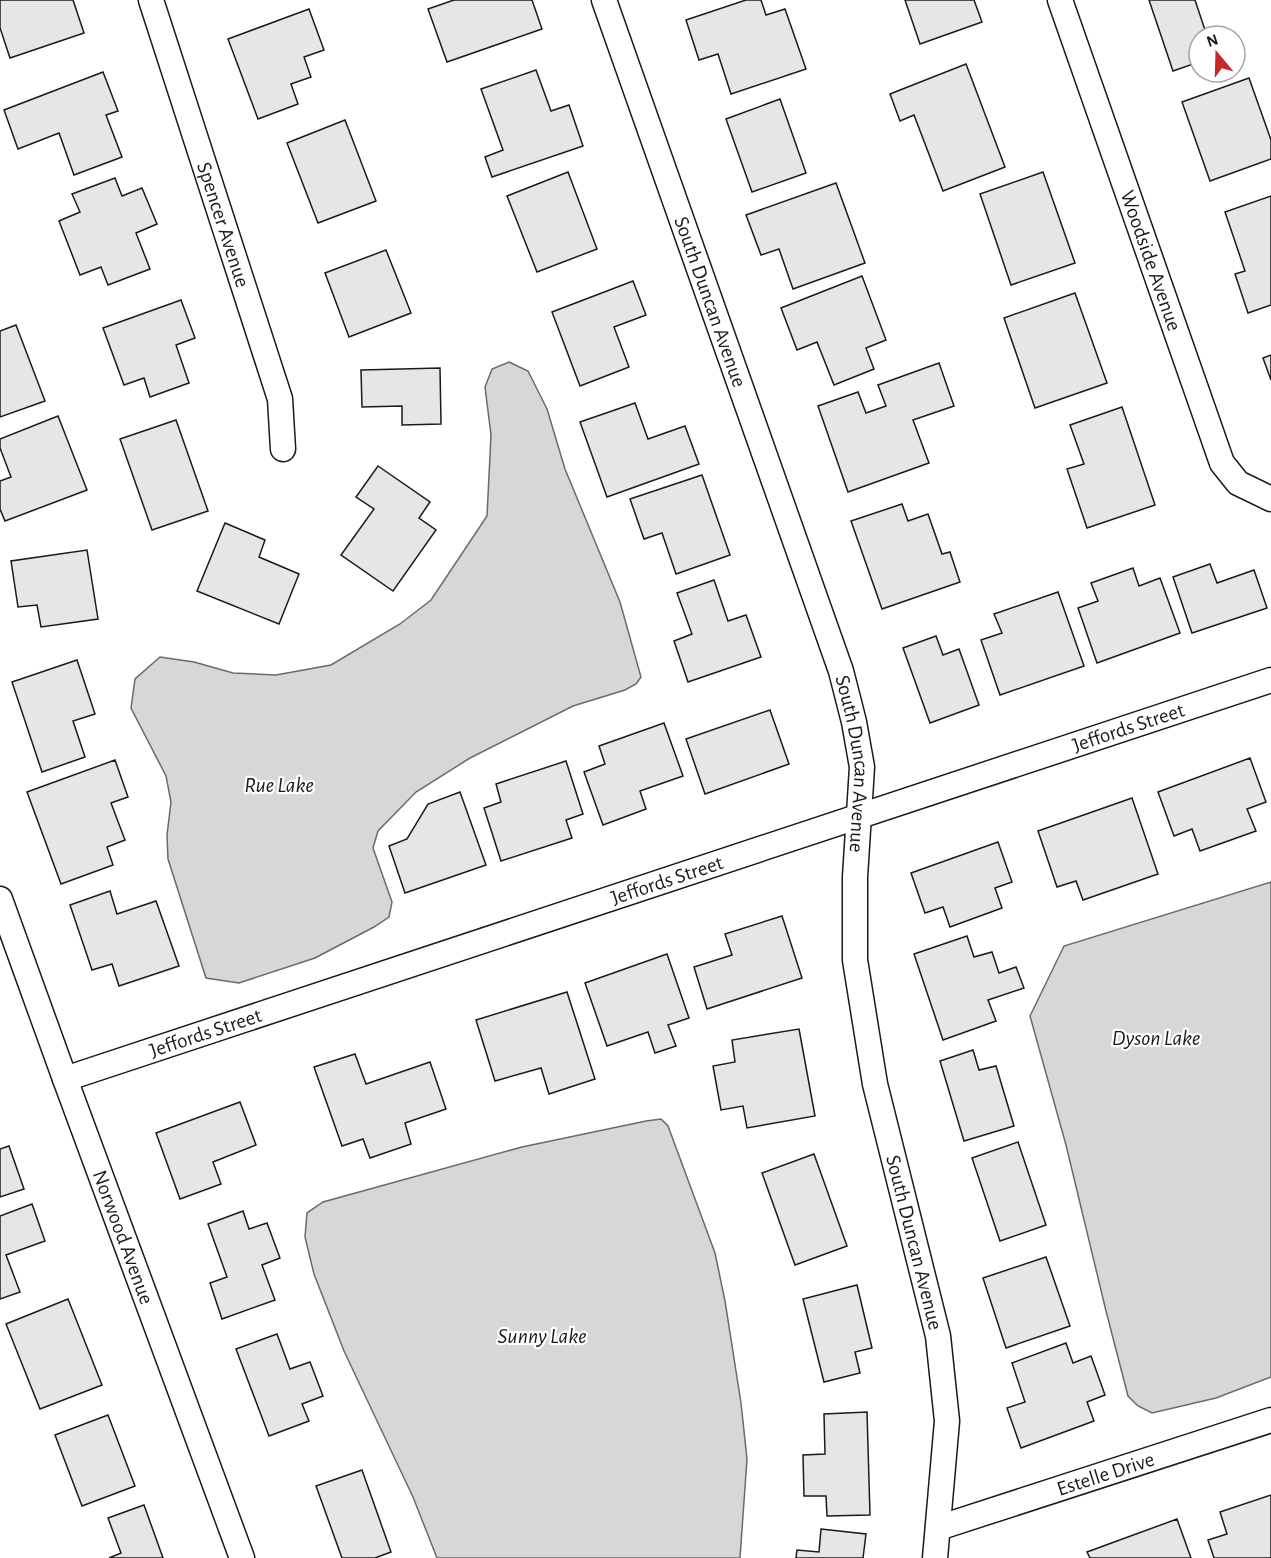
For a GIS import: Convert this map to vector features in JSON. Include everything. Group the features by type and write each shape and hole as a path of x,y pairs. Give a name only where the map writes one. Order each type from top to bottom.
{"street":[{"name":"Spencer Avenue","path":"151,0 280,399 283,449"},
{"name":"South Duncan Avenue","path":"604,0 841,671 854,722 862,768 855,877 855,960 875,1084 938,1336 946,1421 935,1558"},
{"name":"Woodside Avenue","path":"1060,0 1222,463 1238,483 1270,498"},
{"name":"Jeffords Street","path":"65,1079 1271,680"},
{"name":"Norwood Avenue","path":"2,910 242,1558"},
{"name":"Estelle Drive","path":"938,1527 1271,1420"}],"water":[{"name":"Rue Lake","path":"509,362 528,371 547,409 565,469 620,602 641,677 636,684 625,690 573,706 470,758 416,792 378,831 373,848 392,902 389,917 315,958 239,983 206,978 168,859 167,835 171,802 166,776 131,708 135,679 160,657 194,662 233,673 276,675 331,665 400,624 431,600 487,516 491,435 485,387 492,369"},
{"name":"Dyson Lake","path":"1271,882 1271,1377 1216,1398 1152,1413 1138,1406 1128,1396 1066,1145 1030,1016 1064,946"},
{"name":"Sunny Lake","path":"661,1119 668,1126 715,1253 725,1301 747,1459 740,1558 437,1558 413,1497 344,1351 314,1274 305,1237 307,1213 323,1202 522,1147"}],"building":[{"path":"0,0 73,0 84,33 10,58 0,28"},
{"path":"454,0 532,0 542,29 447,62 428,9"},
{"path":"746,0 761,0 766,15 785,9 806,69 731,94 718,54 699,60 686,20"},
{"path":"905,0 974,0 982,22 920,44"},
{"path":"1149,0 1195,0 1203,24 1187,24 1187,66 1173,71"},
{"path":"309,9 324,50 304,57 311,77 291,84 298,104 258,119 228,39"},
{"path":"966,64 1005,167 943,191 914,115 900,121 890,94"},
{"path":"536,70 551,111 569,105 583,146 492,177 485,157 503,150 481,89"},
{"path":"103,72 118,111 106,115 122,157 74,175 59,133 18,149 4,110"},
{"path":"1249,78 1271,140 1271,159 1210,181 1182,102 1232,84 1247,84"},
{"path":"780,99 806,173 752,192 726,119"},
{"path":"345,120 376,201 318,223 287,143"},
{"path":"568,172 597,249 537,272 507,196"},
{"path":"1043,172 1075,263 1011,285 980,194"},
{"path":"115,178 122,196 142,188 157,224 136,233 150,269 108,285 101,267 80,275 59,221 80,212 72,194"},
{"path":"836,183 865,263 793,289 779,249 761,255 746,215"},
{"path":"1271,196 1271,305 1248,313 1235,274 1245,271 1225,212"},
{"path":"386,250 411,313 349,337 325,273"},
{"path":"862,276 886,340 866,348 874,369 834,385 817,342 797,350 781,308"},
{"path":"633,281 646,315 614,327 629,367 580,386 552,312"},
{"path":"1075,293 1107,383 1035,408 1004,318"},
{"path":"181,300 195,338 176,345 189,383 150,397 144,378 124,385 103,328"},
{"path":"16,325 45,401 0,417 0,331"},
{"path":"1271,355 1271,380 1263,358"},
{"path":"939,363 954,406 913,420 929,463 848,492 818,406 858,392 866,413 886,406 878,385"},
{"path":"440,368 441,424 402,425 402,406 362,407 361,370"},
{"path":"635,403 648,439 685,426 699,464 607,497 580,422"},
{"path":"1122,407 1155,505 1087,528 1067,469 1084,464 1070,425"},
{"path":"58,416 87,490 5,521 0,509 0,481 11,477 0,448 0,439"},
{"path":"176,420 208,511 152,530 120,439"},
{"path":"378,466 430,502 419,518 436,530 393,591 341,555 374,509 356,497"},
{"path":"702,475 730,555 676,574 662,533 644,539 630,499"},
{"path":"902,504 908,521 928,514 942,554 950,552 960,582 882,609 851,521"},
{"path":"225,523 265,540 259,557 299,574 279,624 197,591"},
{"path":"87,550 98,619 41,627 37,605 18,607 11,561"},
{"path":"1210,564 1217,583 1254,570 1267,608 1192,633 1173,577"},
{"path":"1133,568 1139,586 1160,578 1180,633 1097,663 1078,608 1098,601 1091,583"},
{"path":"714,580 728,621 746,615 761,657 688,682 674,641 692,634 677,593"},
{"path":"1058,592 1084,666 1000,695 981,640 1002,633 994,614"},
{"path":"936,636 943,655 959,649 979,705 930,723 903,648"},
{"path":"77,660 95,714 73,721 85,757 42,772 12,682"},
{"path":"770,710 789,764 705,794 686,739"},
{"path":"664,723 683,776 640,791 646,809 603,825 584,772 605,764 599,746"},
{"path":"1250,758 1266,802 1247,809 1256,831 1200,851 1192,829 1174,836 1158,792"},
{"path":"115,760 128,797 111,803 125,840 107,847 113,865 61,884 27,792"},
{"path":"566,761 583,814 566,820 572,838 501,861 484,808 501,802 496,784"},
{"path":"460,792 486,865 405,893 389,846 407,839 428,804"},
{"path":"1132,798 1158,874 1083,900 1076,881 1057,887 1038,831"},
{"path":"998,842 1012,882 995,888 1002,908 950,927 943,907 925,913 911,873"},
{"path":"110,891 117,914 156,901 179,966 119,986 112,964 92,970 70,905"},
{"path":"782,916 802,978 707,1009 694,967 732,955 725,934"},
{"path":"967,936 974,957 992,952 999,973 1016,967 1024,988 988,1000 996,1021 943,1040 914,954"},
{"path":"667,954 689,1018 668,1025 676,1046 655,1053 648,1032 607,1046 585,983"},
{"path":"567,992 595,1079 549,1094 541,1068 495,1081 476,1020"},
{"path":"799,1029 815,1116 747,1128 743,1106 721,1110 713,1066 735,1062 732,1040"},
{"path":"973,1050 979,1070 996,1066 1014,1126 964,1141 940,1061"},
{"path":"355,1054 366,1084 430,1062 446,1109 405,1123 411,1144 370,1158 363,1139 342,1146 314,1067"},
{"path":"240,1102 256,1145 213,1162 221,1184 180,1199 156,1133"},
{"path":"1018,1142 1046,1225 1000,1241 972,1158"},
{"path":"9,1146 24,1189 0,1197 0,1149"},
{"path":"814,1154 847,1246 795,1265 762,1173"},
{"path":"32,1204 45,1241 6,1255 20,1292 0,1299 0,1216"},
{"path":"243,1211 249,1229 267,1223 280,1258 262,1265 275,1300 222,1319 210,1283 227,1277 208,1224"},
{"path":"1046,1257 1070,1326 1006,1348 983,1278"},
{"path":"857,1285 872,1348 855,1352 860,1373 824,1382 803,1299"},
{"path":"68,1299 102,1385 40,1409 6,1324"},
{"path":"277,1334 290,1369 310,1362 323,1396 302,1404 309,1421 269,1436 236,1349"},
{"path":"1066,1343 1073,1363 1091,1356 1105,1395 1087,1402 1094,1421 1021,1448 1007,1408 1025,1402 1012,1363"},
{"path":"867,1412 870,1515 827,1516 826,1496 804,1496 803,1455 825,1454 824,1414"},
{"path":"108,1415 135,1486 82,1506 55,1435"},
{"path":"362,1470 391,1552 375,1558 342,1558 316,1486"},
{"path":"1271,1495 1271,1558 1214,1558 1208,1540 1227,1534 1220,1512"},
{"path":"144,1505 163,1558 109,1558 121,1553 108,1518"},
{"path":"1177,1519 1191,1558 1090,1558 1087,1552"},
{"path":"821,1529 866,1534 863,1558 796,1558 797,1550 819,1552"}]}
